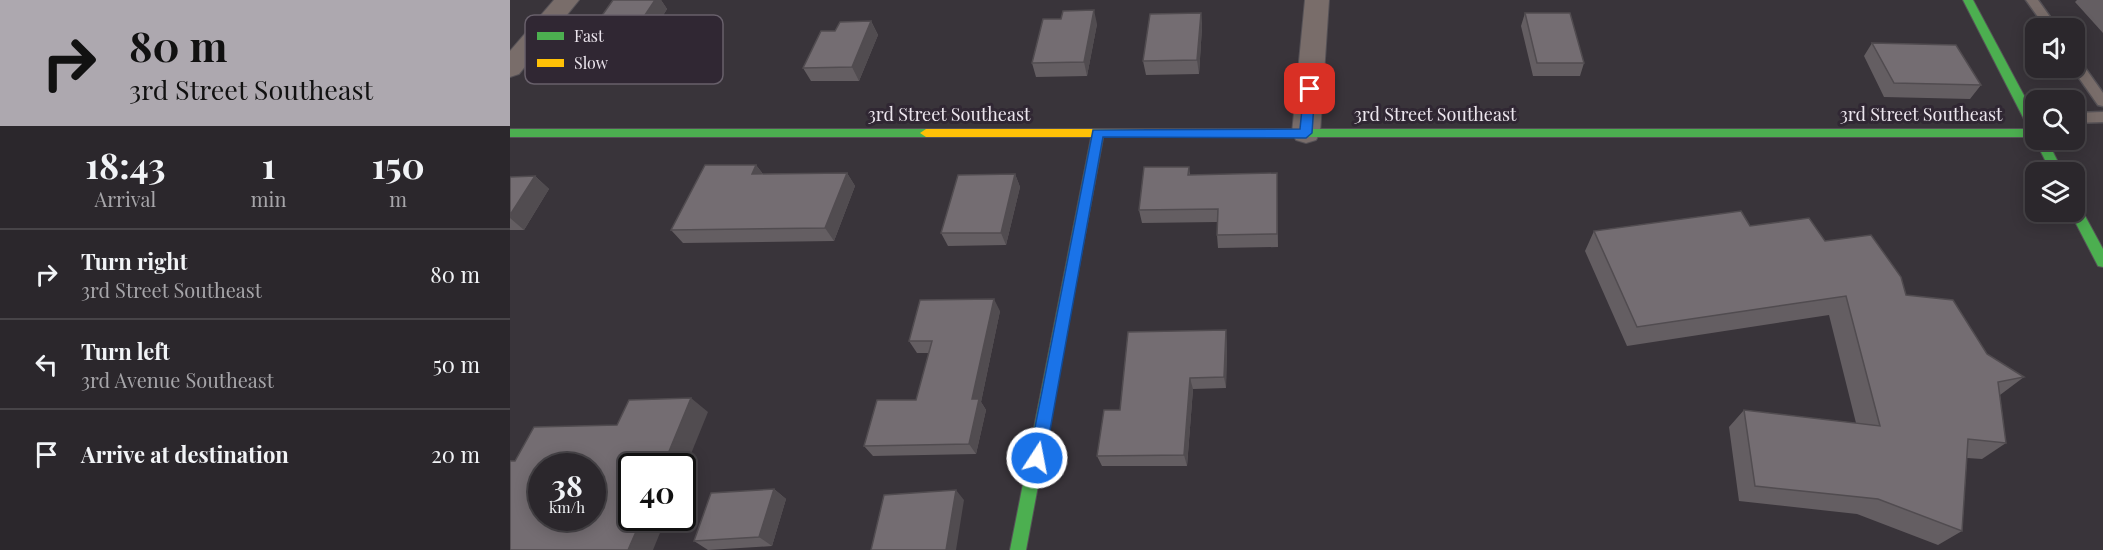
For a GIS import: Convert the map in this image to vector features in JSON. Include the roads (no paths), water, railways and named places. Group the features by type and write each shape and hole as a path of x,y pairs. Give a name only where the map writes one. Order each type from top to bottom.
{"street":[{"path":"554,15 567,0"},
{"path":"1306,133 1317,0"},
{"path":"1968,0 2025,108"},
{"path":"510,68 525,50"},
{"name":"3rd Street Southeast","path":"510,133 1306,133 2025,125"},
{"path":"1018,550 1098,133"},
{"path":"2082,222 2103,262"}],"lane":[{"path":"2032,0 2045,18"},
{"path":"2085,77 2103,102"},
{"path":"2085,118 2103,117"}]}
